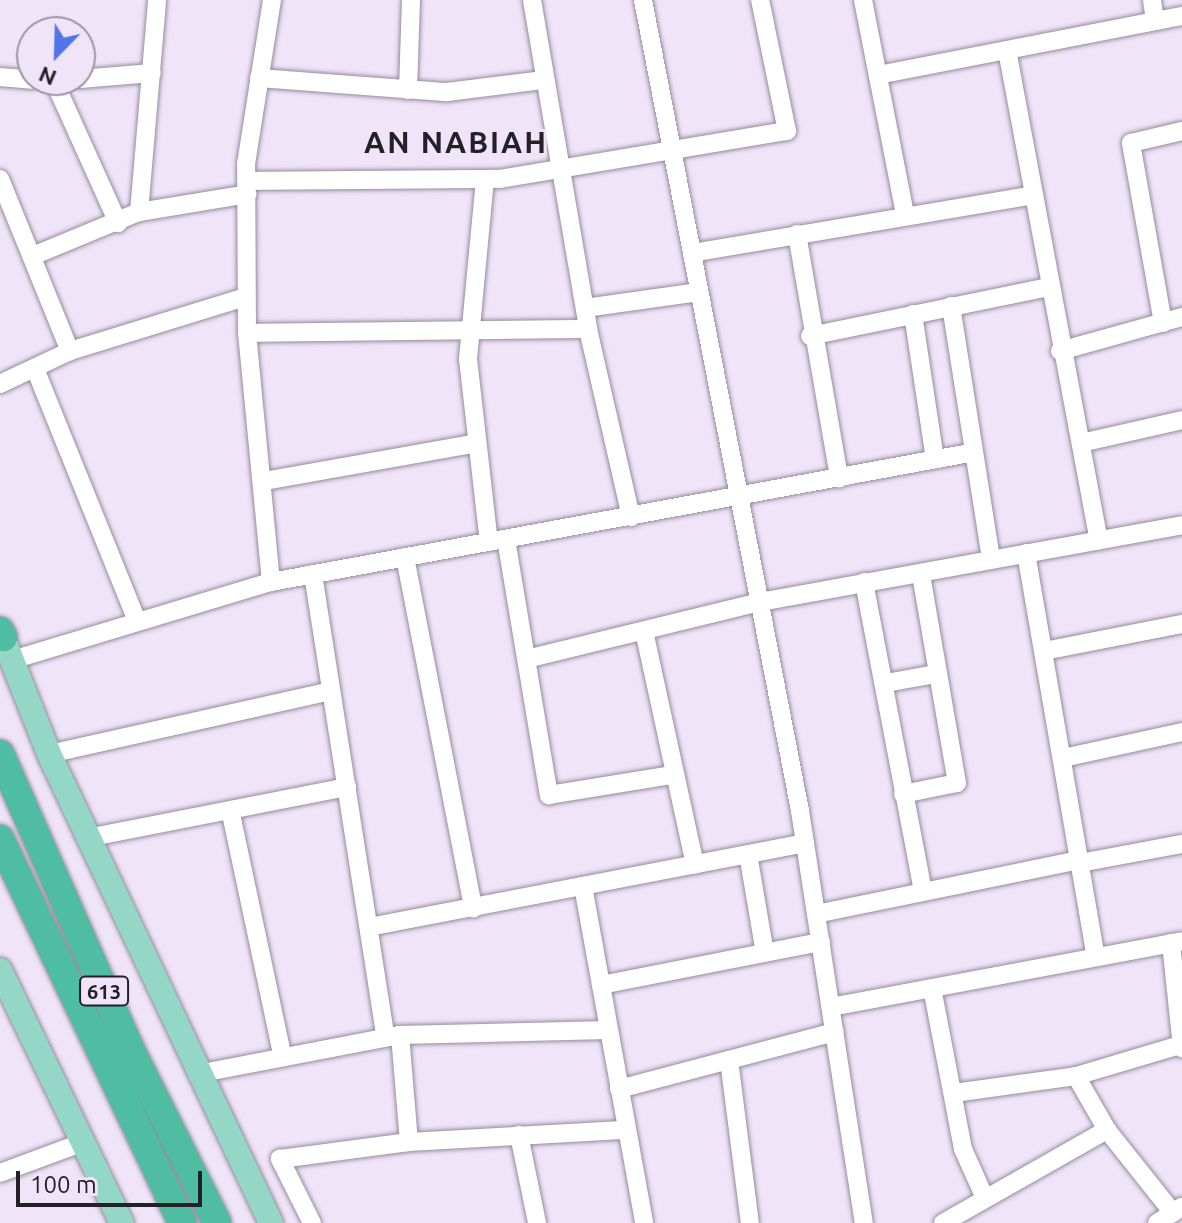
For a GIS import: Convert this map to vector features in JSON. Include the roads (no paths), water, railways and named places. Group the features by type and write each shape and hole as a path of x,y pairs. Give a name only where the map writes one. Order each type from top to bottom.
{"highway":[{"name":"613","path":"0,754 131,1051 217,1223"},
{"name":"613","path":"0,839 182,1223"}],"main road":[{"path":"4,639 49,754 87,838 197,1074 271,1223"},
{"path":"0,970 122,1223"}],"street":[{"path":"139,212 157,0"},
{"path":"271,582 246,297 247,188 259,78 272,0"},
{"path":"408,90 411,0"},
{"path":"532,0 544,80 565,170 588,329 631,517"},
{"path":"643,0 805,843 864,1223"},
{"path":"35,255 139,212 247,188 485,179 673,155 787,131 760,0"},
{"path":"863,0 905,214"},
{"path":"1152,0 1155,21"},
{"path":"878,75 1182,16"},
{"path":"1007,50 1029,196 1099,540"},
{"path":"96,78 152,73"},
{"path":"259,78 408,90 544,80"},
{"path":"56,96 118,223"},
{"path":"1163,323 1131,143 1180,137"},
{"path":"0,179 35,255 70,351"},
{"path":"485,179 470,332 477,443 498,541 530,658 549,795 671,775"},
{"path":"692,253 905,214 1029,196"},
{"path":"797,234 810,336 839,478"},
{"path":"810,336 1048,287"},
{"path":"585,308 699,292"},
{"path":"0,384 36,371 70,351 246,297"},
{"path":"951,306 970,453 991,558"},
{"path":"913,314 935,459"},
{"path":"1060,351 1182,317"},
{"path":"247,333 588,329"},
{"path":"36,371 137,621"},
{"path":"1081,443 1182,420"},
{"path":"264,481 477,443"},
{"path":"4,639 137,621 271,582 970,453"},
{"path":"530,658 760,602 1182,525"},
{"path":"1026,553 1096,957"},
{"path":"405,557 473,908"},
{"path":"313,574 369,927 393,1035 409,1142"},
{"path":"903,794 957,783 921,574"},
{"path":"864,582 886,683 903,794 923,891"},
{"path":"1044,651 1182,624"},
{"path":"644,631 671,775 695,865"},
{"path":"886,683 936,674"},
{"path":"49,754 331,691"},
{"path":"1063,758 1182,732"},
{"path":"87,838 231,814 347,787"},
{"path":"231,814 282,1053"},
{"path":"369,927 805,843"},
{"path":"816,914 923,891 1182,844"},
{"path":"748,854 765,953"},
{"path":"583,886 644,1223"},
{"path":"601,985 821,942"},
{"path":"831,1007 1177,942 1181,1046 1076,1076 954,1093"},
{"path":"932,988 963,1149 984,1196"},
{"path":"197,1074 282,1053 393,1035 609,1030"},
{"path":"619,1089 835,1032"},
{"path":"729,1060 750,1223"},
{"path":"1076,1076 1107,1130 1177,1210 1157,1223"},
{"path":"312,1223 280,1159 409,1142 627,1130"},
{"path":"943,1223 984,1196 1107,1130"},
{"path":"519,1135 537,1223"},
{"path":"0,1173 81,1143"}],"district":[{"name":"AN NABIAH","path":"456,142"}]}
